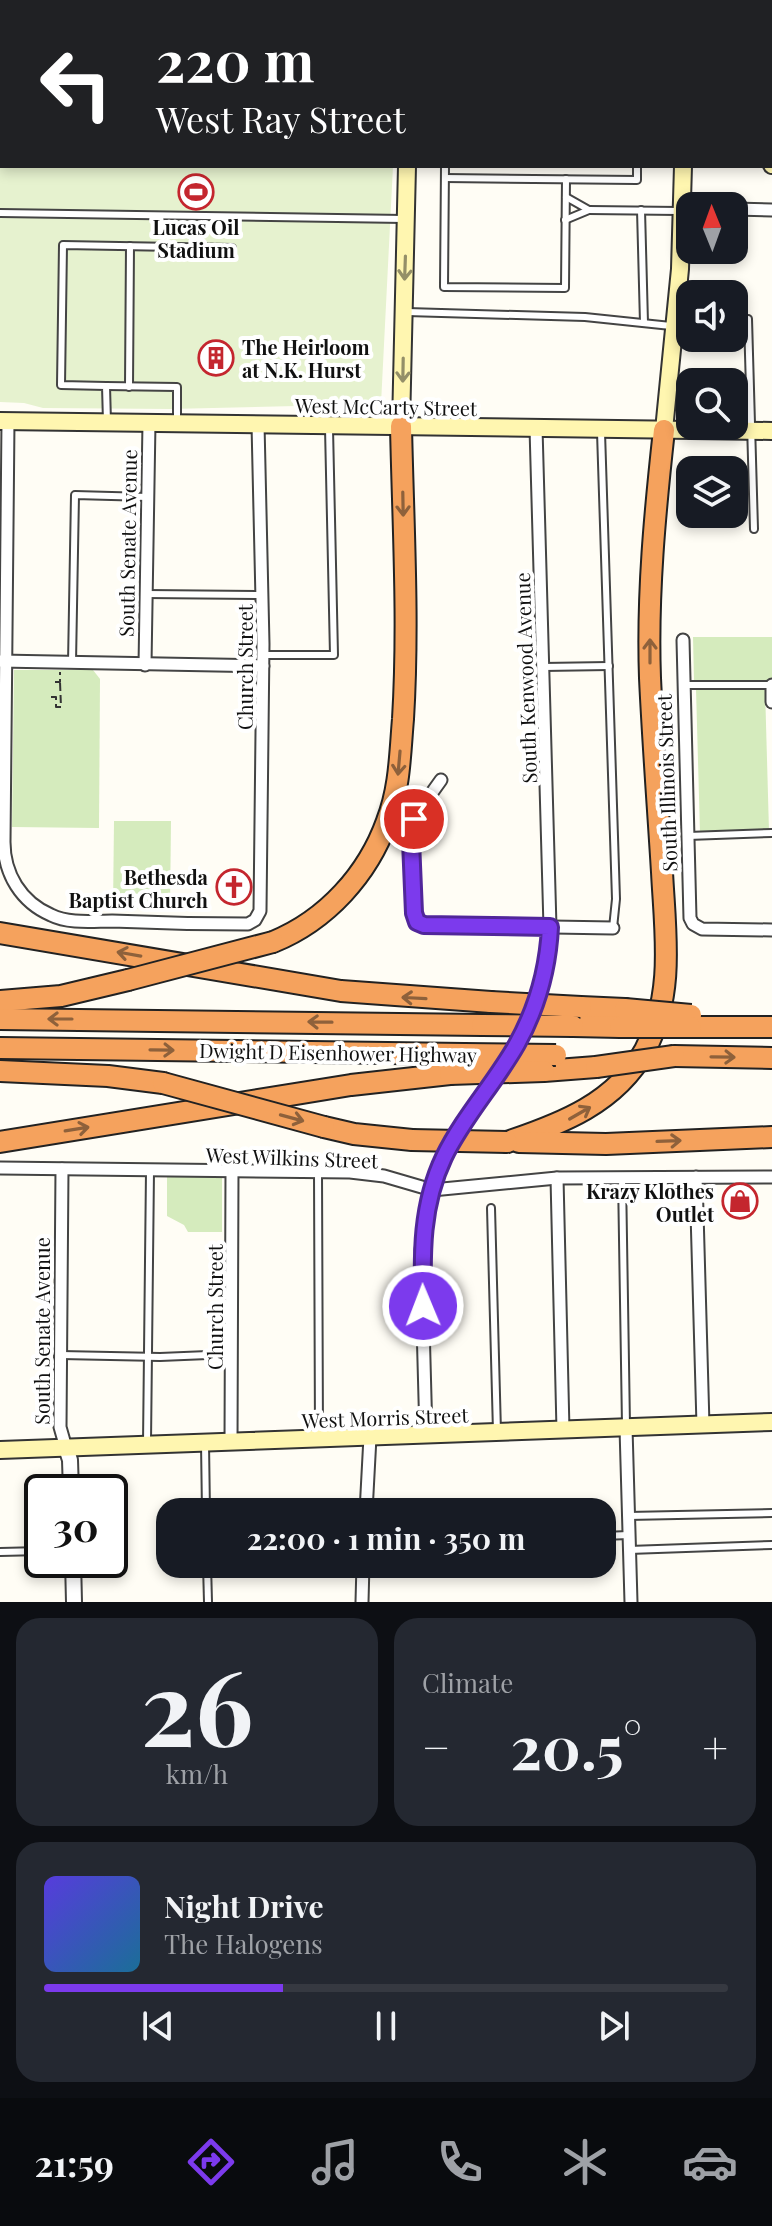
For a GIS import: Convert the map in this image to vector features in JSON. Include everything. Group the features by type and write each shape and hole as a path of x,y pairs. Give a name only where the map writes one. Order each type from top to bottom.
{"highway":[{"path":"0,1001 61,996 273,942 315,919 352,883 382,835 396,792 406,661 401,426"},
{"path":"507,1142 570,1119 606,1095 643,1052 654,1031 663,1001 666,954 650,681 650,619 654,522 664,430"},
{"path":"0,933 341,991 491,1002 577,1017"},
{"name":"Dwight D Eisenhower Highway","path":"0,1019 482,1025 577,1017 771,1027"},
{"name":"Dwight D Eisenhower Highway","path":"0,1048 464,1054 550,1063 674,1056 772,1058"},
{"path":"0,1142 351,1085 550,1063"},
{"path":"0,1071 108,1076 163,1083 354,1134 412,1140 606,1144 772,1137"}],"main road":[{"path":"401,426 407,168"},
{"path":"683,168 684,192"},
{"path":"664,430 680,264"},
{"name":"West McCarty Street","path":"4,421 772,431"},
{"name":"West Morris Street","path":"0,1450 772,1422"}],"street":[{"path":"748,209 772,210"},
{"path":"4,421 3,661 145,665 263,660"},
{"name":"South Senate Avenue","path":"145,665 149,423"},
{"name":"Church Street","path":"3,661 4,847 10,875 26,898 51,915 80,921 248,924 258,917 263,660 258,424"},
{"name":"South Kenwood Avenue","path":"426,1435 421,1250 432,1190 455,1136 518,1042 543,982 550,927 536,428"},
{"name":"South Illinois Street","path":"683,640 690,915 693,924 702,929 772,930"},
{"path":"772,685 772,702"},
{"path":"441,780 416,815 412,828 414,913 417,922 424,925 613,928"},
{"name":"West Wilkins Street","path":"0,1168 318,1172 374,1175 432,1190 557,1178 772,1177"},
{"name":"South Senate Avenue","path":"62,1169 60,1427 70,1458 70,1474"},
{"name":"Church Street","path":"231,1443 232,1172"},
{"path":"696,1177 703,1425"},
{"path":"557,1178 563,1430"},
{"path":"626,1428 631,1602"},
{"path":"367,1498 370,1437"},
{"path":"73,1578 74,1602"},
{"path":"362,1602 363,1578"}],"lane":[{"path":"445,168 444,287 565,288 566,179"},
{"path":"445,178 637,180 637,168"},
{"path":"566,197 589,210"},
{"path":"565,220 589,210 676,210"},
{"path":"641,210 644,323"},
{"path":"0,213 407,219"},
{"path":"177,423 177,387 61,385 63,245 232,248"},
{"path":"129,387 130,246"},
{"path":"404,312 585,317 674,326"},
{"path":"748,319 754,529"},
{"path":"106,386 107,422"},
{"path":"263,660 334,655 328,425"},
{"path":"600,429 616,899 613,928"},
{"path":"72,663 75,495 148,497"},
{"path":"146,594 262,595"},
{"path":"543,667 609,666"},
{"path":"684,685 772,685"},
{"path":"688,836 772,833"},
{"path":"147,1445 150,1171"},
{"path":"318,1172 319,1439"},
{"path":"622,1177 626,1428"},
{"path":"491,1208 497,1433"},
{"path":"61,1355 147,1357 232,1354"},
{"path":"205,1443 206,1498"},
{"path":"628,1516 772,1513"},
{"path":"616,1535 629,1535"},
{"path":"629,1550 772,1545"},
{"path":"0,1552 24,1551"},
{"path":"207,1578 208,1602"}],"path":[{"path":"51,697 56,697 56,707 61,707 60,682"}],"green space":[{"name":"Lucas Oil Stadium","path":"0,168 393,168 381,404 170,409 43,408 0,402"},
{"path":"693,637 772,637 772,681 694,681"},
{"path":"14,670 93,670 100,679 99,828 12,827"},
{"path":"765,688 769,831 700,833 696,689"},
{"path":"114,821 171,821 170,909 113,908"},
{"path":"167,1177 222,1177 222,1232 188,1232 184,1225 167,1216"}],"place":[{"name":"Lucas Oil Stadium","path":"196,192"},
{"name":"The Heirloom at N.K. Hurst","path":"216,358"},
{"name":"Bethesda Baptist Church","path":"234,887"},
{"name":"Krazy Klothes Outlet","path":"740,1201"}],"route":[{"path":"414,819 411,841 417,922 424,925 550,927 543,982 520,1039 455,1136 434,1184 427,1207 421,1250 423,1306"}]}
